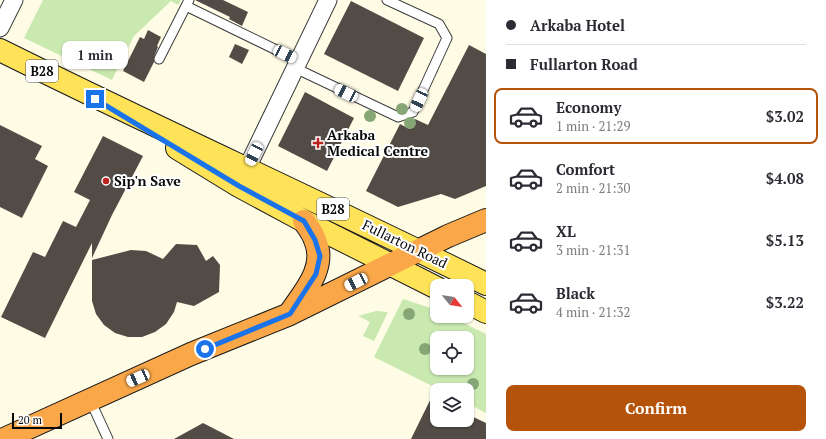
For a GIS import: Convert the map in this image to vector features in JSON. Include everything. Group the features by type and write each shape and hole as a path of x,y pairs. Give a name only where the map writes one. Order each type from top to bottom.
{"highway":[{"path":"4,439 191,354 290,314 419,250 486,220"},
{"path":"290,314 316,274 320,256 315,240 304,221"}],"main road":[{"name":"Fullarton Road","path":"0,50 84,92 419,250 486,284"},
{"name":"Fullarton Road","path":"84,92 239,186 304,221 430,284"},
{"path":"474,306 486,312"}],"street":[{"path":"0,28 14,0"},
{"path":"247,168 328,0"}],"lane":[{"path":"160,59 187,3 297,64 398,117 413,112 447,38 439,24 388,0"},
{"path":"90,400 108,439"}],"green space":[{"path":"43,0 181,0 178,5 171,1 134,36 112,80 24,38"},
{"path":"403,299 430,308 430,323 463,323 486,334 486,413 474,407 474,383 430,383 430,385 374,357"},
{"path":"376,311 388,312 374,341 363,336 370,322 358,316"}],"building":[{"path":"195,0 223,0 248,12 242,26 229,19 230,17"},
{"path":"351,1 424,38 398,91 324,54"},
{"path":"148,30 161,37 157,46 154,62 144,82 123,71 140,37 144,39"},
{"path":"235,44 249,50 242,64 229,57"},
{"path":"469,45 486,54 486,186 455,199 441,194 398,207 366,191 400,124 410,129 415,119 428,125"},
{"path":"305,92 354,118 327,171 278,146"},
{"path":"0,125 42,146 35,159 48,166 22,218 0,207"},
{"path":"103,136 143,156 112,215 92,258 92,243 45,338 1,317 33,252 45,257 63,221 76,227 90,200 74,192"},
{"path":"176,244 197,245 206,261 213,256 220,265 219,292 194,306 177,302 174,312 166,324 155,332 142,337 128,337 115,333 104,325 96,314 92,301 92,260 131,250 146,251 163,259"},
{"path":"430,400 430,427 474,427 474,417 486,423 486,439 411,439"},
{"path":"203,423 234,439 174,439"}],"place":[{"name":"Arkaba Medical Centre","path":"318,143"},
{"name":"Sip'n Save","path":"106,181"}],"route":[{"path":"95,99 239,186 304,221 315,240 320,256 316,274 290,314 205,349"}]}
